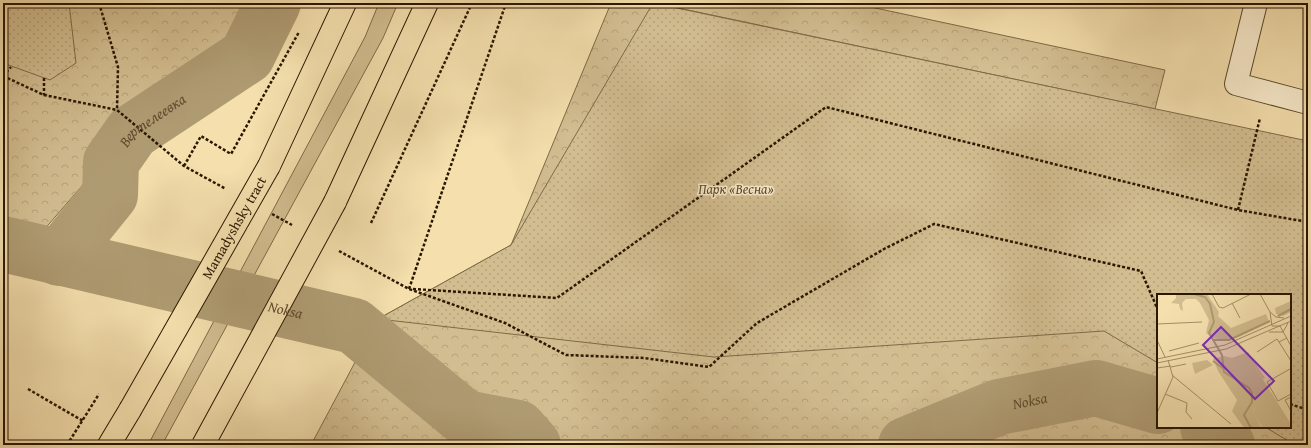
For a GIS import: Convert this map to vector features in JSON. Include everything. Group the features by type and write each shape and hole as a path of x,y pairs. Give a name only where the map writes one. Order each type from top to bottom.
{"main road":[{"name":"Mamadyshsky tract","path":"109,445 269,166 346,3"},
{"path":"203,445 335,202 427,3"}],"lane":[{"path":"1256,3 1236,84 1308,103"}],"path":[{"path":"100,3 118,67 117,110"},
{"path":"371,223 472,3"},
{"path":"409,289 506,3"},
{"path":"184,166 201,136 231,154 291,48 300,29"},
{"path":"11,66 3,76 44,95 117,110 184,166 232,192"},
{"path":"44,78 44,95"},
{"path":"1238,210 1266,92"},
{"path":"409,289 557,298 826,107 1238,210 1308,222"},
{"path":"266,211 293,226"},
{"path":"334,248 409,289 505,323 566,355 644,358 709,367 757,322 884,249 934,224 1141,271 1157,308"},
{"path":"28,389 83,420"},
{"path":"67,445 99,394"},
{"path":"1291,404 1308,410"}],"green space":[{"path":"3,3 282,3 232,97 107,157 36,239 3,253"},
{"path":"3,3 69,3 76,63 50,80 3,63"},
{"path":"379,3 398,3 383,38 162,445 148,445 365,37"},
{"path":"611,3 653,3 1157,316 1157,428 1291,428 1308,445 311,445 378,319 511,245"},
{"name":"Парк «Весна»","path":"653,3 1308,141 1308,445 1295,445 1267,428 1291,428 1291,294 1157,294 1157,362 1104,331 714,357 378,319 511,245"},
{"path":"655,3 852,3 1165,70 1155,109"}],"waterway":[{"name":"Вертелеевка","path":"59,258 110,195 111,162 132,132 247,56 273,3"},
{"name":"Noksa","path":"3,244 354,326 465,418 518,428 533,445"},
{"name":"Noksa","path":"906,445 999,407 1096,388 1157,406"},
{"name":"Noksa","path":"1209,428 1227,445"}]}
